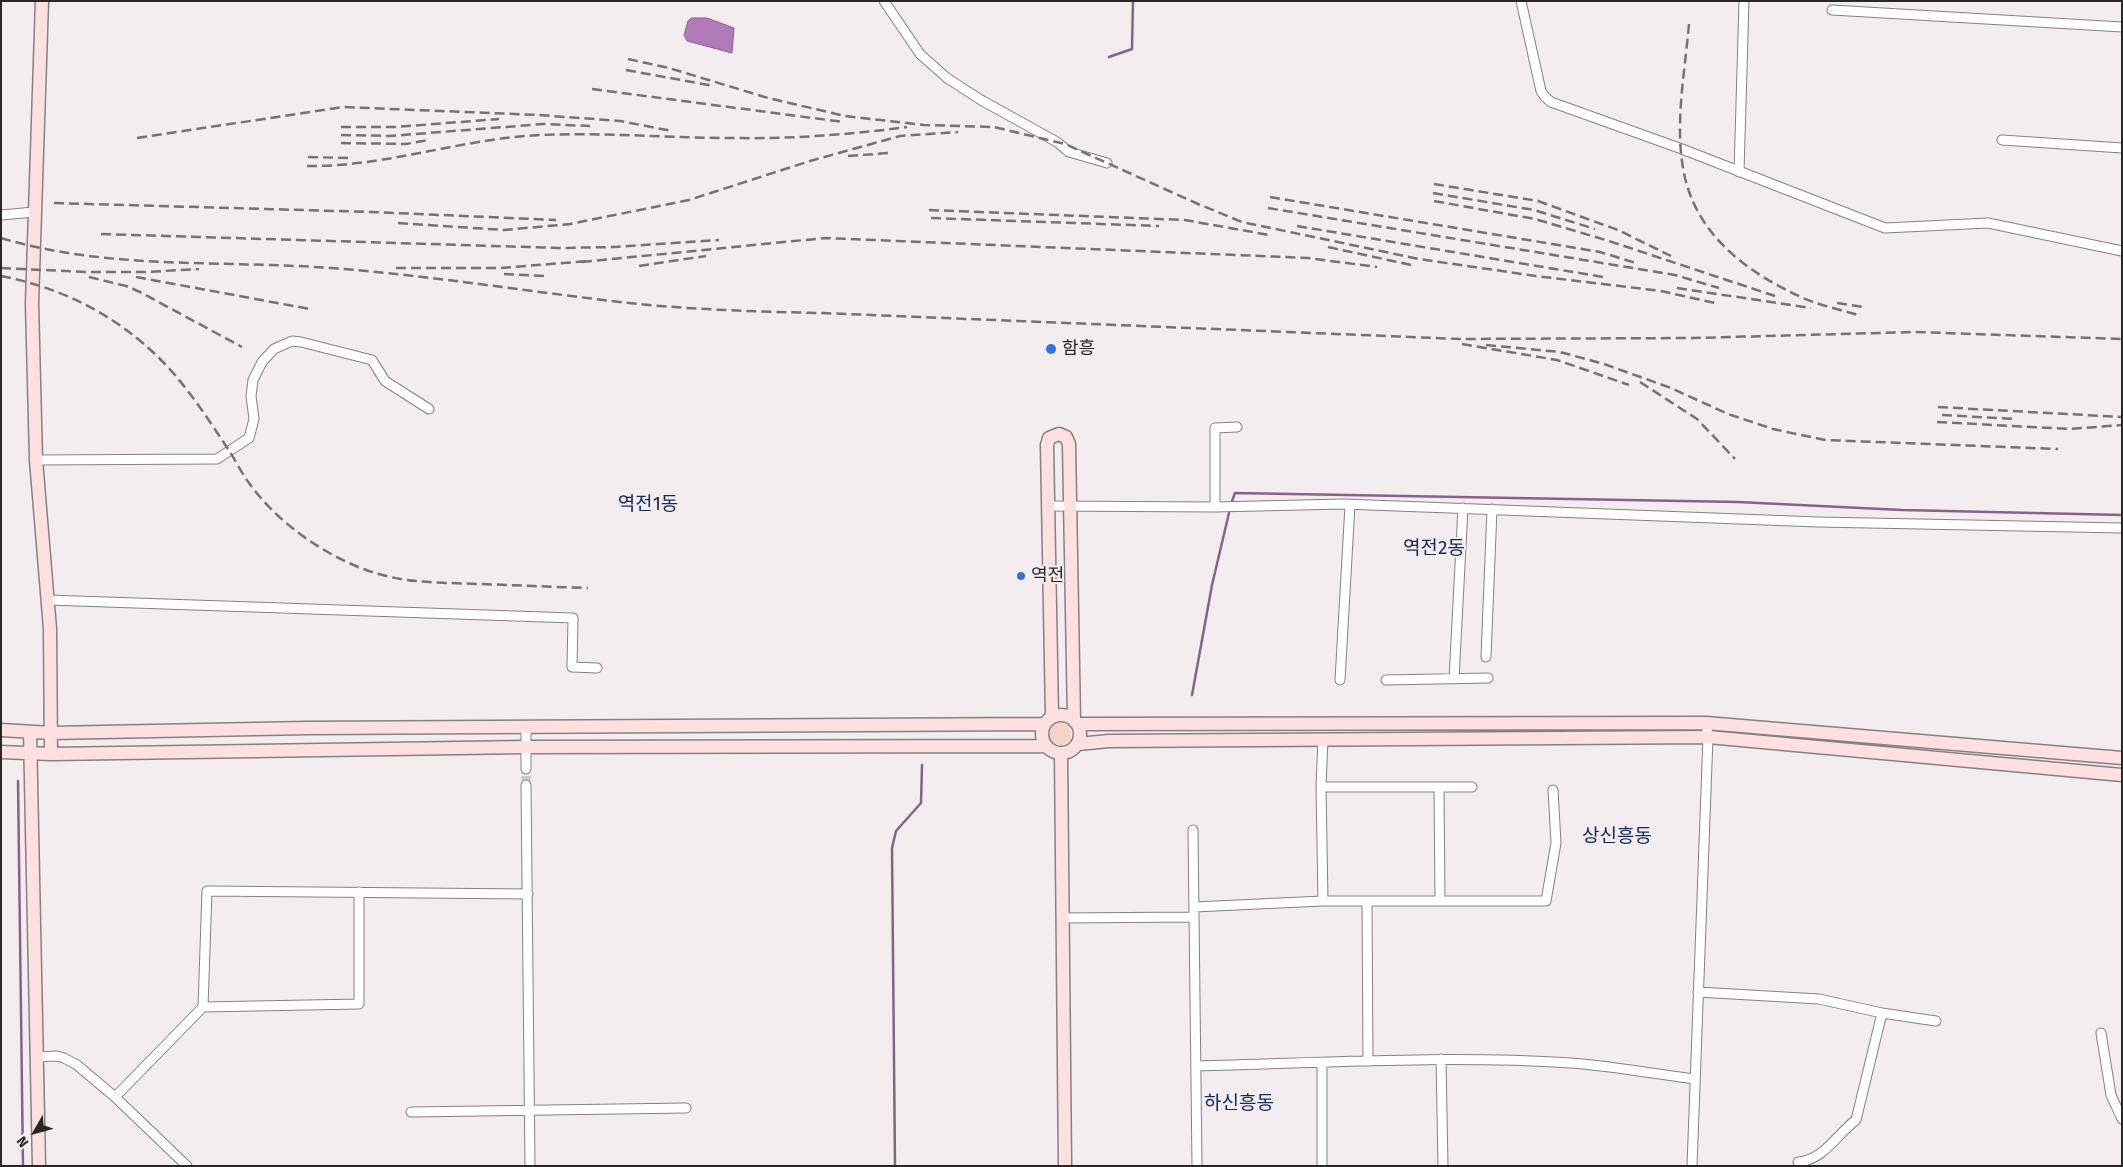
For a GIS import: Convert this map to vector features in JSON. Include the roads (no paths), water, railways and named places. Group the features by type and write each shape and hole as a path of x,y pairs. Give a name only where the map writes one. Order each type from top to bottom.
{"main road":[{"path":"42,1 32,303 36,460 51,656 51,754"},
{"path":"1045,746 1041,733 1048,720 1047,445 1050,438 1059,434 1066,437 1069,444 1076,722 1080,735 1078,744"},
{"path":"1,730 51,732 1048,720 1062,715 1076,722 1706,723 2122,758"},
{"path":"30,732 39,1166"},
{"path":"1,752 51,754 526,747 1045,746 1061,753 1070,751 1078,744 1108,741 1323,738 1517,739 1708,737 2122,775"},
{"path":"1061,753 1065,1166"}],"street":[{"path":"884,1 920,54 946,78 981,100 1057,142 1069,152 1107,163"},
{"path":"1521,1 1541,91 1551,102 1885,228 1988,223 2122,251"},
{"path":"1740,172 1744,1"},
{"path":"1832,10 2122,27"},
{"path":"2002,140 2122,148"},
{"path":"1,215 34,212"},
{"path":"36,460 217,459 249,438 254,419 251,396 253,380 262,362 274,349 292,341 372,360 385,381 429,409"},
{"path":"1215,507 1215,428 1237,427"},
{"path":"1340,680 1350,505"},
{"path":"1048,506 1215,507 1350,505 1809,522 2122,528"},
{"path":"1454,679 1463,508"},
{"path":"1486,657 1492,509"},
{"path":"48,600 573,618 572,667 597,668"},
{"path":"1386,680 1488,678"},
{"path":"1692,1166 1708,737 1706,723"},
{"path":"526,727 526,770"},
{"path":"1323,738 1321,787 1323,901"},
{"path":"526,785 530,1166"},
{"path":"1321,787 1472,787"},
{"path":"1439,787 1440,901"},
{"path":"1194,907 1323,901 1546,901 1556,843 1553,790"},
{"path":"1193,830 1197,1166"},
{"path":"116,1097 204,1007 207,891 528,894"},
{"path":"204,1007 359,1004 359,892"},
{"path":"1367,901 1368,1061"},
{"path":"1062,918 1194,917"},
{"path":"1698,992 1820,999 1882,1013 1936,1021"},
{"path":"1798,1162 1820,1155 1845,1128 1856,1120 1882,1013"},
{"path":"2101,1033 2111,1095 2122,1119"},
{"path":"36,1057 57,1056 72,1061 116,1097 187,1166"},
{"path":"1196,1066 1441,1059 1574,1064 1695,1079"},
{"path":"1441,1059 1443,1166"},
{"path":"1322,1063 1322,1166"},
{"path":"411,1112 686,1108"}],"waterway":[{"path":"1109,57 1132,49 1133,1"},
{"path":"1232,501 1235,493 1738,502 1902,510 2122,515"},
{"path":"1192,695 1212,585 1229,513"},
{"path":"895,1166 892,848 896,831 921,803 922,765"},
{"path":"18,781 23,1166"}],"tunnel":[{"path":"526,769 526,785"}],"railway":[{"path":"1689,24 1680,132 1683,168 1689,191 1698,212 1726,248 1762,276 1803,298 1861,316"},
{"path":"628,59 669,68 768,98 845,116 924,125 994,127 1065,144 1242,222 1419,259 1536,276 1661,291 1715,303"},
{"path":"626,70 714,86"},
{"path":"592,89 843,122"},
{"path":"137,138 343,107 539,115 620,121 672,131"},
{"path":"341,127 395,127 499,119"},
{"path":"341,135 390,136 543,124 590,126"},
{"path":"307,166 362,163 471,143 525,136 576,134 774,138 841,134 907,127"},
{"path":"398,223 504,230 570,224 689,200 810,161 900,136 958,132"},
{"path":"341,143 406,144 428,140"},
{"path":"848,156 888,153"},
{"path":"308,157 348,158"},
{"path":"1434,184 1538,201 1618,230 1671,256"},
{"path":"1433,193 1534,210 1595,229"},
{"path":"1270,197 1600,252 1636,263"},
{"path":"1434,201 1535,219 1609,241 1775,296"},
{"path":"54,203 372,212 556,220"},
{"path":"1268,208 1675,275 1719,288"},
{"path":"929,210 1185,220 1269,235"},
{"path":"931,218 1159,226"},
{"path":"1297,226 1603,277"},
{"path":"101,234 560,248 615,247 719,240"},
{"path":"1,238 41,248 82,255 165,262 331,268 648,305 713,309 1460,339 1693,338 1915,332 2122,339"},
{"path":"582,262 825,238 1308,258 1377,267"},
{"path":"1328,247 1416,266"},
{"path":"639,266 706,256"},
{"path":"396,268 501,268 588,261"},
{"path":"1,268 86,272 146,272 199,269"},
{"path":"504,274 545,276"},
{"path":"1,276 28,282 80,302 105,315 149,348 169,368 193,397 262,499 283,521 308,540 335,556 366,570 412,581 588,588"},
{"path":"89,277 126,286 140,292 242,347"},
{"path":"136,277 310,309"},
{"path":"1677,288 1811,308"},
{"path":"1837,303 1863,307"},
{"path":"1462,344 1557,360 1629,385"},
{"path":"1486,345 1560,352 1604,364 1671,388 1728,414 1773,429 1825,440 2058,449"},
{"path":"1640,382 1697,419 1735,459"},
{"path":"1938,407 2122,417"},
{"path":"1942,415 2015,419"},
{"path":"1937,422 2070,429 2122,425"}],"place":[{"name":"함흥","path":"1051,349"},
{"name":"역전","path":"1021,576"}],"district":[{"name":"역전1동","path":"648,505"},
{"name":"역전2동","path":"1434,549"},
{"name":"상신흥동","path":"1617,837"},
{"name":"하신흥동","path":"1239,1104"}]}
